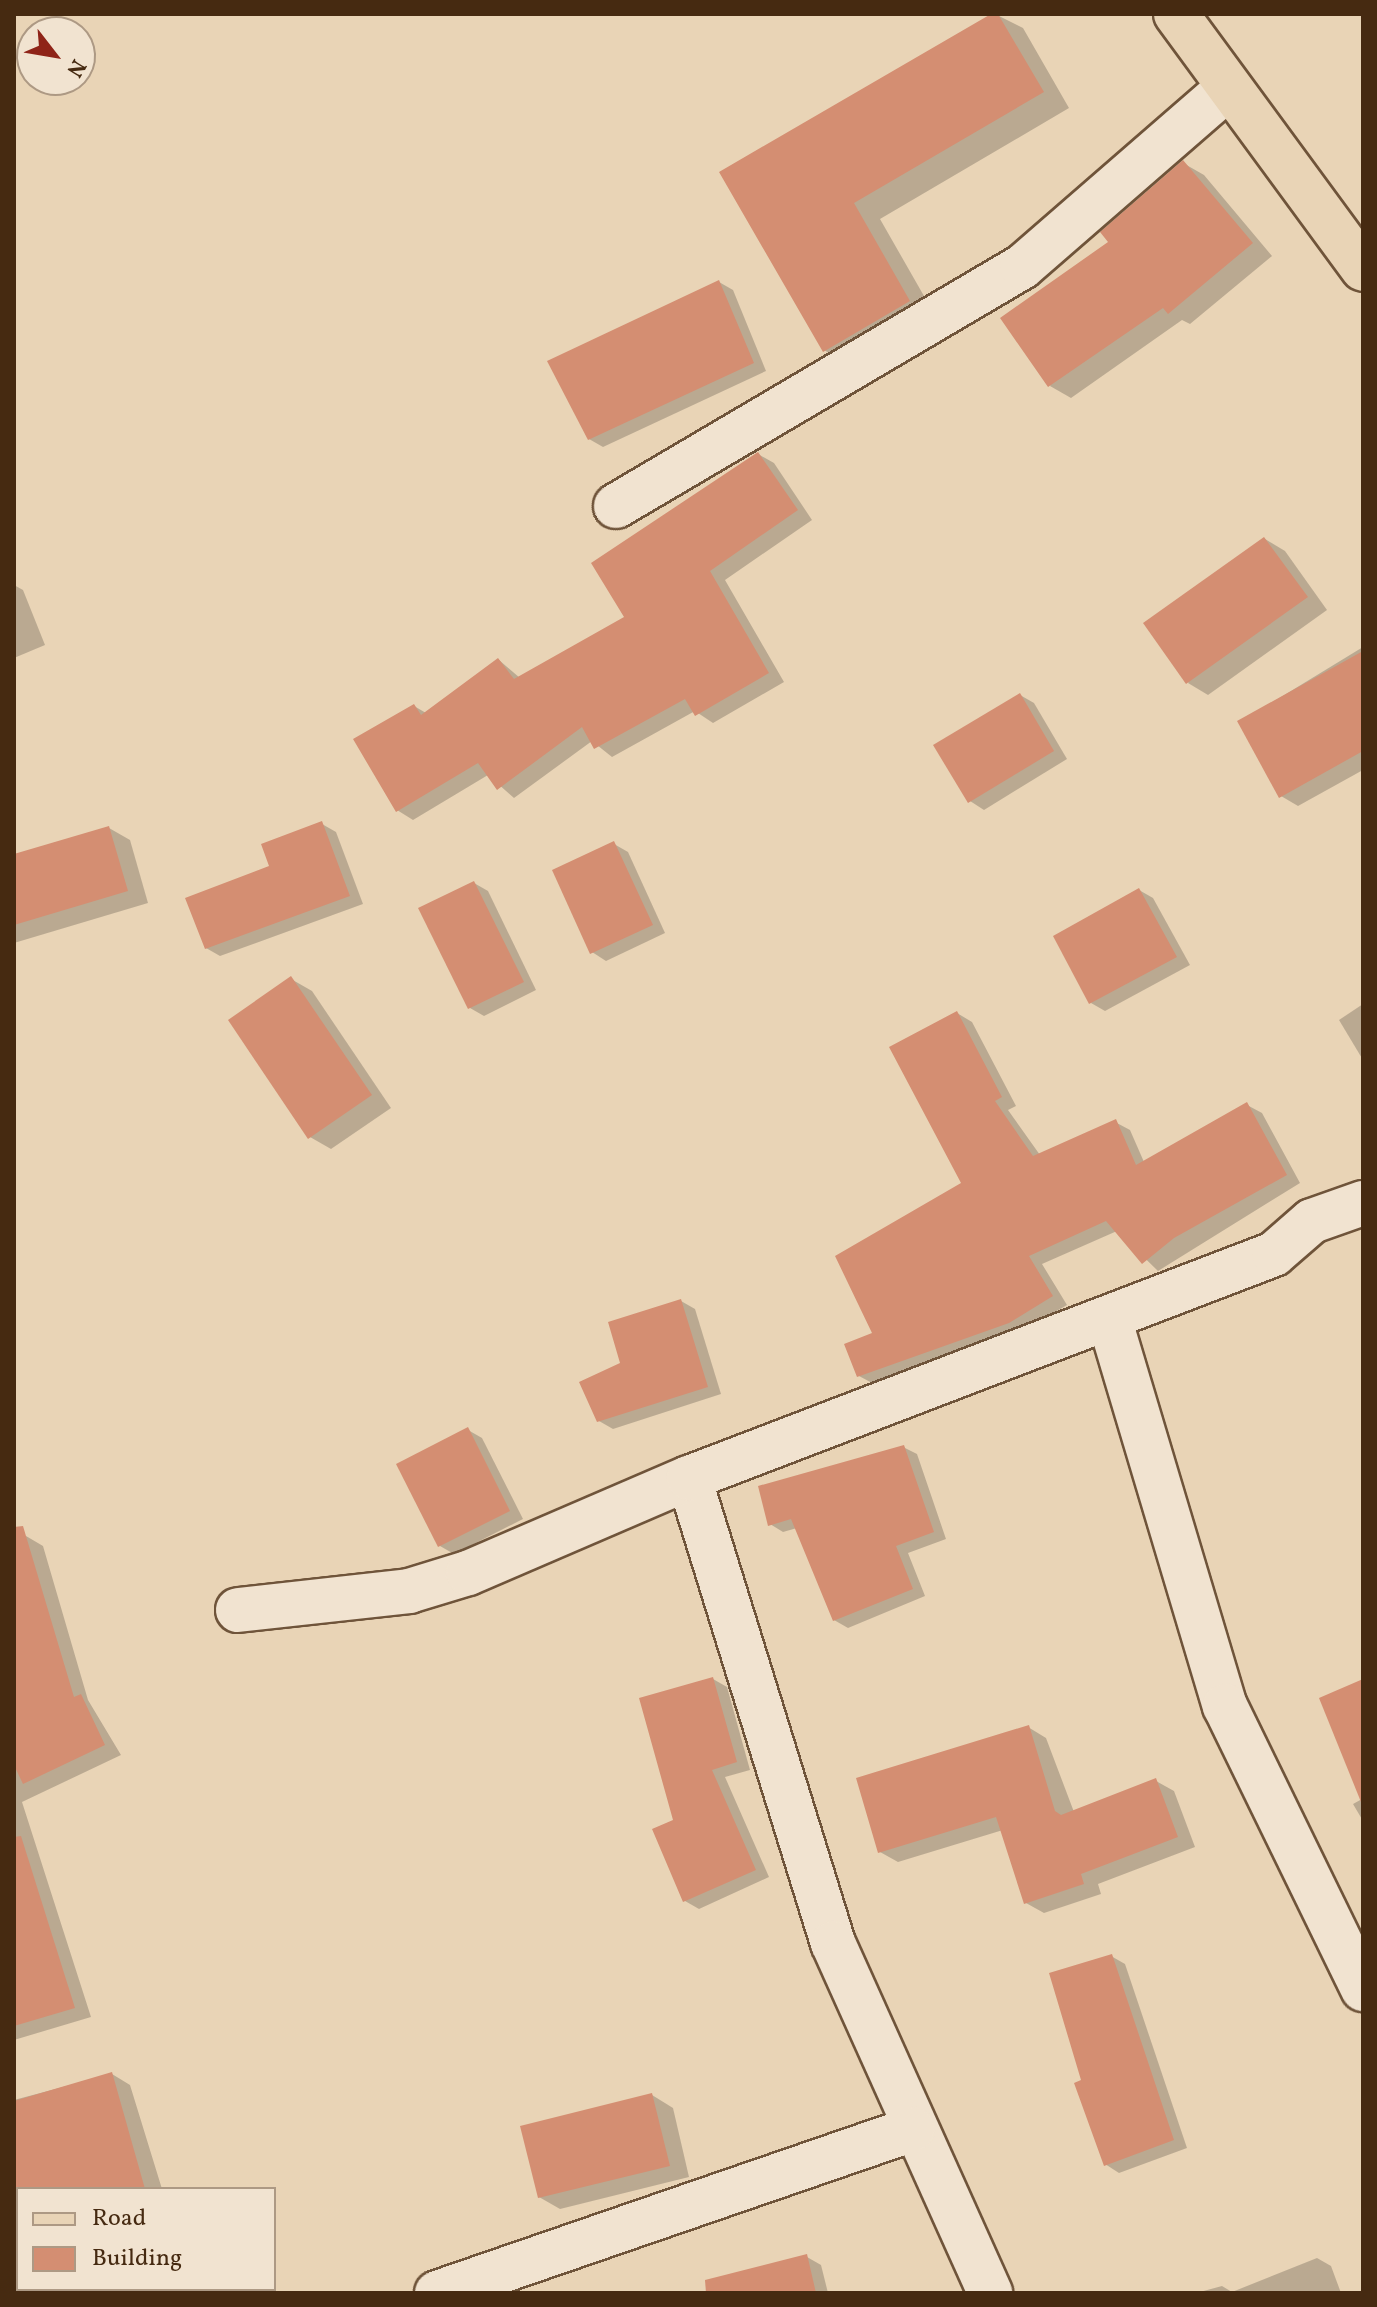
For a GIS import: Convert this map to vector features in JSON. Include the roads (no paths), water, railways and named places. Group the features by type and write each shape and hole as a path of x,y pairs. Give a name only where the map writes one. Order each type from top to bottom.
{"main road":[{"path":"1176,14 1363,269"}],"street":[{"path":"616,506 1022,267 1229,87"},
{"path":"238,1610 409,1591 689,1478 1110,1321 1274,1254 1312,1221 1363,1203"},
{"path":"1110,1321 1225,1706 1363,1989"},
{"path":"689,1478 833,1943 913,2129 990,2293"},
{"path":"437,2293 913,2129"}]}
